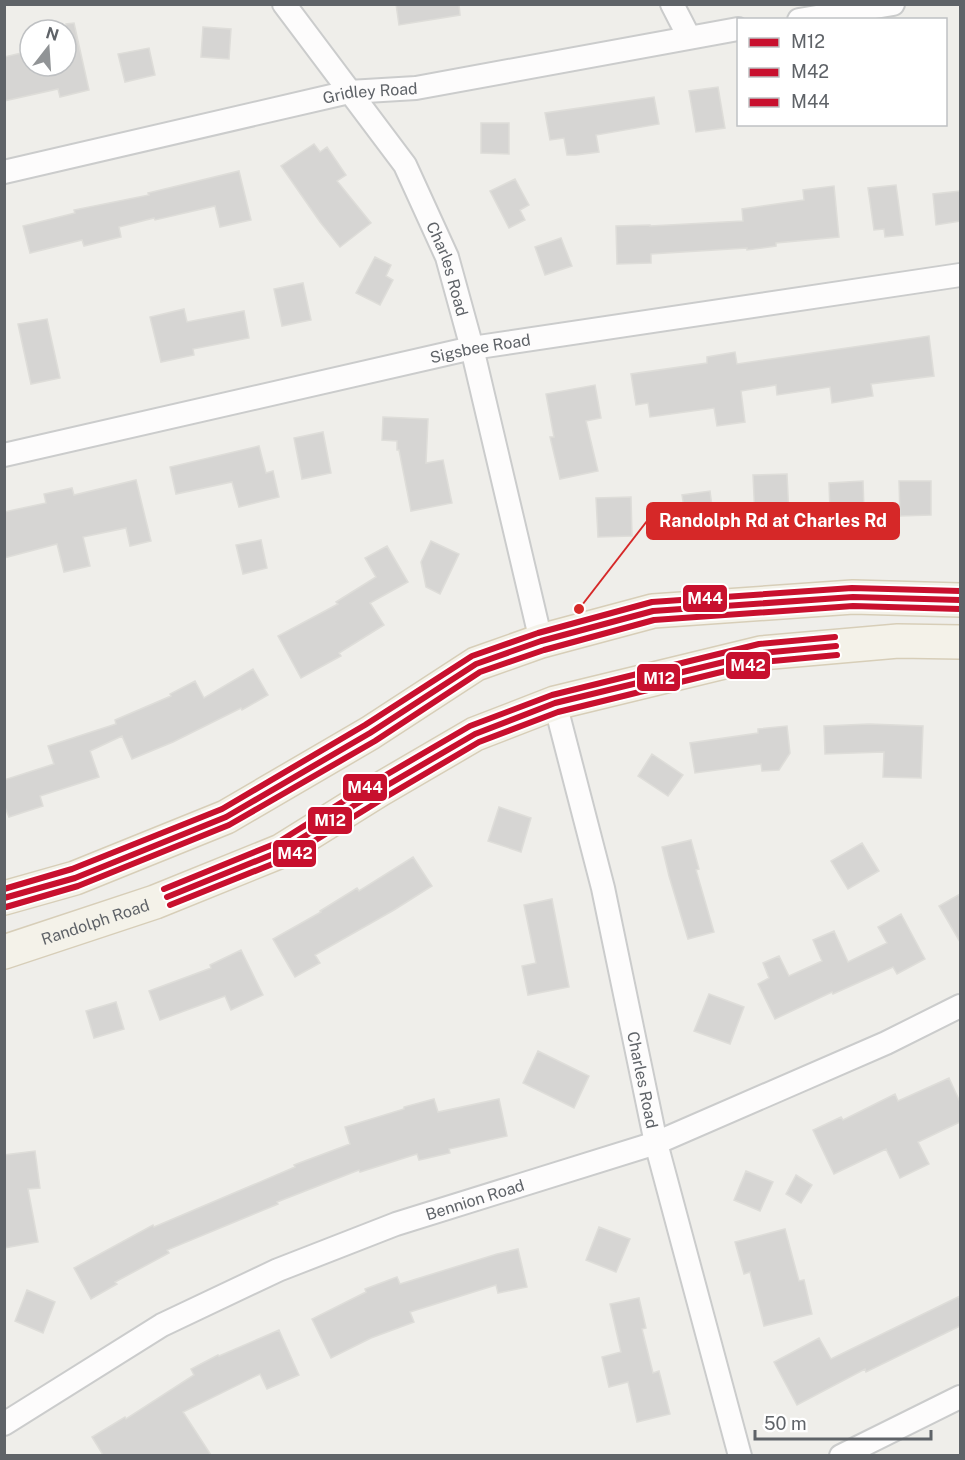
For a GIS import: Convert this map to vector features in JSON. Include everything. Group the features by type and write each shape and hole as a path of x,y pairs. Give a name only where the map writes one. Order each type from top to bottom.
{"main road":[{"path":"4,898 75,878 226,817 370,733 476,664 541,640 653,611 853,597 960,600"},
{"name":"Randolph Road","path":"4,952 155,902 281,851 475,734 555,702 761,652 898,641 960,642"}],"street":[{"name":"Charles Road","path":"284,4 405,165 447,257 472,348 541,640"},
{"path":"672,4 688,37"},
{"path":"811,18 892,4"},
{"name":"Gridley Road","path":"4,172 349,92 416,87 737,29"},
{"name":"Sigsbee Road","path":"4,455 472,348 960,275"},
{"name":"Charles Road","path":"555,702 603,888 656,1143 740,1455"},
{"name":"Bennion Road","path":"4,1424 162,1325 278,1270 396,1224 656,1143 886,1044 960,1006"},
{"path":"841,1455 960,1397"}],"building":[{"path":"396,4 459,4 460,15 399,25"},
{"path":"203,27 231,29 229,59 201,57"},
{"path":"78,41 89,90 60,97 58,89 4,101 4,57 18,54 18,78 78,78"},
{"path":"149,48 155,75 125,82 118,54"},
{"path":"718,87 725,128 696,132 689,91"},
{"path":"654,97 659,124 596,135 599,152 567,155 564,138 550,140 545,113"},
{"path":"481,123 509,123 509,154 481,153"},
{"path":"314,144 320,152 327,147 346,175 337,181 371,223 340,247 281,166"},
{"path":"239,171 251,220 220,227 215,206 119,227 121,237 84,246 82,240 30,253 23,226 75,213 74,210 149,195 148,193"},
{"path":"515,179 529,205 520,210 525,220 509,228 490,191"},
{"path":"896,185 903,235 885,237 884,229 874,230 868,188"},
{"path":"834,186 839,237 776,243 776,246 747,250 747,248 651,254 651,263 617,264 616,226 743,221 742,209 804,200 803,190"},
{"path":"960,191 960,221 936,225 933,194"},
{"path":"561,238 572,266 545,275 535,247"},
{"path":"375,257 391,265 386,276 393,280 380,305 356,293"},
{"path":"303,283 311,320 282,326 274,289"},
{"path":"184,309 187,322 244,311 249,338 193,349 194,355 161,362 150,317"},
{"path":"47,319 60,378 31,384 18,324"},
{"path":"929,336 934,376 871,384 873,396 832,403 830,387 777,395 776,385 741,391 745,422 717,426 714,408 650,417 648,403 636,405 631,374 707,363 707,357 735,352 737,364"},
{"path":"595,385 601,418 586,421 598,471 560,479 550,437 554,437 546,394"},
{"path":"383,417 428,419 426,463 443,460 452,503 411,511 397,441 382,440"},
{"path":"323,432 331,473 302,479 294,438"},
{"path":"259,446 266,473 273,471 279,497 239,507 232,482 176,494 170,467"},
{"path":"787,474 789,516 755,517 753,475"},
{"path":"136,480 151,541 130,546 126,528 83,537 90,566 64,572 57,544 4,558 4,512 46,503 44,494 72,488 74,495"},
{"path":"863,481 864,510 830,511 829,483"},
{"path":"899,481 931,481 931,515 900,516"},
{"path":"710,491 714,522 687,526 682,495"},
{"path":"631,497 632,536 598,537 596,498"},
{"path":"261,540 267,568 243,574 236,545"},
{"path":"431,541 459,554 440,594 426,587 421,562"},
{"path":"387,546 408,582 370,603 384,625 339,653 341,656 301,678 278,636 338,604 336,602 376,577 365,558"},
{"path":"253,669 268,695 242,710 241,708 173,742 132,759 122,736 90,751 99,777 40,796 43,806 9,817 4,805 4,780 54,764 48,746 116,724 115,720 171,696 170,694 195,681 204,698"},
{"path":"869,724 923,726 921,778 883,777 884,752 825,754 824,726"},
{"path":"787,726 790,753 779,770 762,771 761,764 695,773 690,743 758,733 758,729"},
{"path":"652,754 683,775 668,796 638,776"},
{"path":"499,807 531,818 521,852 488,841"},
{"path":"691,840 699,869 696,870 714,932 688,939 662,847"},
{"path":"862,843 879,871 848,889 831,861"},
{"path":"413,857 432,886 315,955 320,963 295,977 273,939 321,912 357,888 359,891"},
{"path":"960,894 960,942 939,906"},
{"path":"552,899 569,987 528,995 522,966 536,963 524,905"},
{"path":"901,914 925,959 897,974 893,967 775,1019 758,984 769,978 763,963 779,956 789,976 822,961 813,940 834,931 848,962 887,943 878,927"},
{"path":"241,950 263,995 231,1010 225,996 160,1020 149,991 211,968 210,965"},
{"path":"709,994 744,1007 730,1044 694,1031"},
{"path":"116,1002 124,1029 94,1038 86,1011"},
{"path":"538,1051 589,1076 574,1108 523,1083"},
{"path":"949,1078 960,1102 960,1122 918,1142 929,1164 900,1178 886,1149 834,1174 813,1130 841,1117 843,1120 895,1094 898,1101"},
{"path":"434,1099 438,1112 499,1099 507,1136 449,1149 450,1153 419,1160 417,1154 360,1172 359,1170 277,1202 278,1204 167,1250 169,1253 115,1282 117,1284 91,1299 74,1268 153,1225 154,1227 295,1167 294,1165 350,1144 345,1127"},
{"path":"35,1151 40,1188 28,1189 38,1242 4,1248 4,1155"},
{"path":"746,1171 773,1182 760,1211 734,1200"},
{"path":"796,1175 812,1185 801,1203 786,1194"},
{"path":"599,1227 630,1239 616,1272 586,1260"},
{"path":"785,1229 799,1281 804,1280 812,1314 764,1326 750,1272 744,1274 735,1242"},
{"path":"518,1249 527,1287 498,1293 496,1285 410,1312 414,1322 371,1338 331,1358 312,1319 366,1292 365,1289 397,1277 400,1284"},
{"path":"27,1290 55,1302 43,1333 15,1321"},
{"path":"960,1296 960,1326 866,1372 865,1369 797,1405 774,1362 819,1338 831,1359"},
{"path":"639,1298 646,1328 642,1329 653,1373 659,1371 670,1414 637,1422 628,1382 609,1387 602,1357 621,1352 610,1304"},
{"path":"279,1330 299,1375 267,1389 260,1374 183,1412 211,1455 103,1455 92,1437 125,1417 126,1419 194,1375 191,1369 218,1355"}],"transit line":[{"name":"M44","path":"4,889 72,869 222,809 365,725 472,656 538,633 652,602 852,588 960,591"},
{"name":"M12","path":"4,898 75,878 226,817 370,733 476,664 541,641 653,611 853,597 960,600"},
{"name":"M42","path":"6,907 78,886 229,825 375,741 480,672 544,650 654,620 853,606 960,609"},
{"name":"M44","path":"164,889 277,843 374,782 470,726 552,695 759,644 835,637"},
{"name":"M12","path":"167,897 281,851 475,734 555,703 761,653 836,646"},
{"name":"M42","path":"170,905 285,859 479,742 558,712 762,662 837,655"}],"place":[{"name":"Randolph Rd at Charles Rd","path":"579,609"}]}
